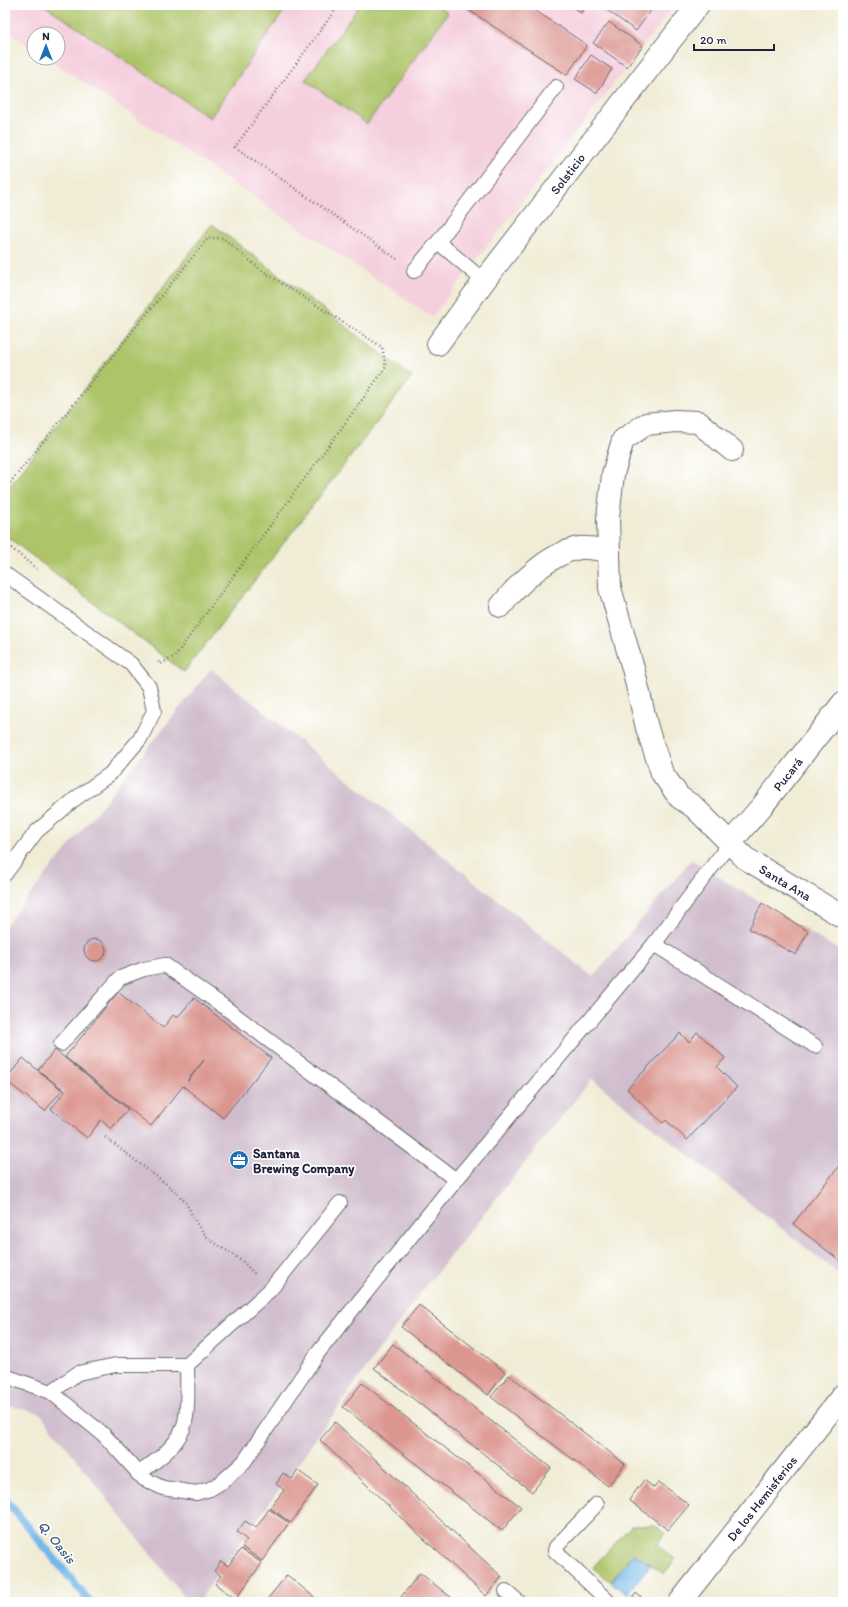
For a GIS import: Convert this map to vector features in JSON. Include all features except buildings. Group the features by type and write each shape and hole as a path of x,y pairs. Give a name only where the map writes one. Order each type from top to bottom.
{"street":[{"name":"Solsticio","path":"438,344 484,281 698,5"},
{"name":"Santa Ana","path":"732,450 698,422 675,421 646,424 623,440 612,474 608,518 610,588 634,672 647,728 662,773 679,797 694,806 716,826 745,858 843,917"},
{"path":"500,606 528,576 562,554 580,548 608,551"},
{"name":"Pucará","path":"730,843 763,805 843,703"},
{"name":"De los Hemisferios","path":"680,1602 843,1395"}],"lane":[{"path":"414,271 438,242 556,87"},
{"path":"438,242 484,281"},
{"path":"5,574 131,664 149,687 154,711 140,739 110,774 75,799 36,832 5,874"},
{"path":"5,1376 51,1392 104,1435 144,1479 163,1488 196,1493 210,1489 224,1481 244,1462 317,1354 456,1180 654,944 730,843"},
{"path":"654,944 815,1046"},
{"path":"62,1044 120,978 144,969 166,965 224,1006 456,1180"},
{"path":"51,1392 78,1373 116,1365 187,1365 270,1290 340,1203"},
{"path":"138,1474 165,1454 176,1439 185,1422 187,1365"},
{"path":"597,1504 556,1547 555,1551 609,1602"},
{"path":"506,1591 519,1602"}],"path":[{"path":"339,5 235,148 414,271"},
{"path":"5,489 208,238 223,238 261,270 382,347 386,367 175,656 161,664 155,661"},
{"path":"5,543 41,572"},
{"path":"105,1137 170,1187 184,1201 198,1226 209,1239 241,1260 270,1290"}],"shaded area":[{"path":"5,5 675,5 432,317 59,66 66,66 66,26 26,26 26,43 5,29"},
{"path":"211,669 593,977 691,860 843,953 843,1277 592,1079 419,1295 198,1602 188,1602 40,1413 5,1405 5,926"}],"green space":[{"path":"44,5 288,5 210,118"},
{"path":"360,5 437,5 448,13 367,124 305,80"},
{"path":"212,224 412,377 184,672 5,535 5,492"},
{"path":"654,1525 666,1533 657,1545 675,1559 664,1574 634,1553 611,1582 593,1567 631,1526"}],"water":[{"path":"634,1553 650,1565 627,1594 611,1582"}],"waterway":[{"name":"Q. Oasis","path":"5,1499 90,1602"}],"place":[{"name":"Santana Brewing Company","path":"239,1160"}]}
